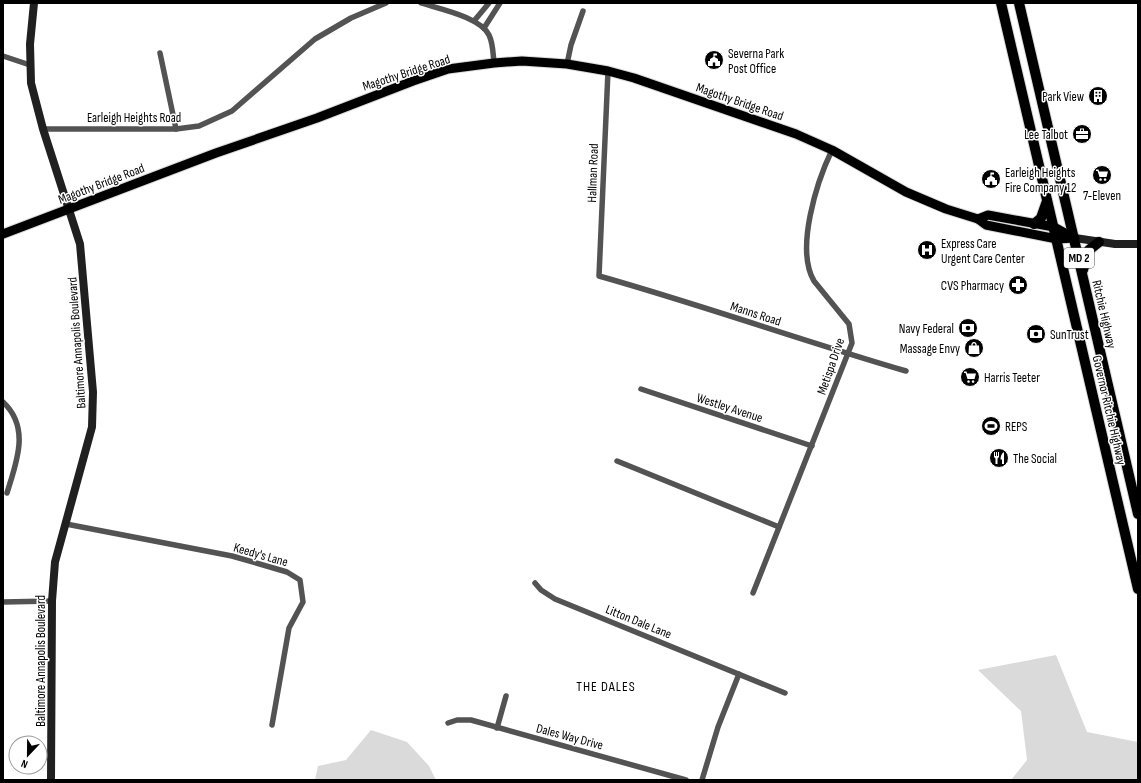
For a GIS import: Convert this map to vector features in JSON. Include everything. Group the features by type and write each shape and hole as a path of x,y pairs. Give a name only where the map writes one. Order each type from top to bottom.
{"highway":[{"name":"Governor Ritchie Highway","path":"1001,3 1138,589"},
{"name":"Ritchie Highway","path":"1019,3 1138,514"},
{"path":"1034,224 1041,218 1048,199"},
{"path":"1083,274 1085,258 1089,250 1099,242"}],"main road":[{"name":"Baltimore Annapolis Boulevard","path":"34,3 30,65 34,97 43,129 70,209 81,251 93,392 92,427 55,562 52,601 51,780"},
{"name":"Magothy Bridge Road","path":"3,234 216,153 317,118 412,81 448,69 522,61 566,64 608,71 634,78 796,134 832,150 917,197 964,216 978,219 986,225 1057,239 1074,238"},
{"name":"Magothy Bridge Road","path":"978,219 988,216 1054,226 1074,238"},
{"path":"1074,238 1126,245 1138,244"}],"street":[{"name":"Earleigh Heights Road","path":"43,129 176,129 199,126 232,111 315,39 351,18 386,3"},
{"path":"421,3 474,21 484,28 489,35 493,46 494,63"},
{"path":"474,21 489,3"},
{"path":"484,28 500,3"},
{"path":"566,64 583,11"},
{"path":"160,53 176,129"},
{"path":"3,56 30,65"},
{"name":"Hallman Road","path":"599,276 608,71"},
{"name":"Metispa Drive","path":"753,593 848,354 852,337 849,324 810,275 807,260 808,227 816,193 832,150"},
{"name":"Manns Road","path":"599,276 658,292 848,354 906,371"},
{"name":"Westley Avenue","path":"641,389 812,446"},
{"path":"3,402 10,410 16,422 20,445 7,494"},
{"path":"617,461 779,527"},
{"name":"Keedy's Lane","path":"66,524 232,556 287,572 300,580 303,602 289,628 272,725"},
{"name":"Litton Dale Lane","path":"536,583 541,590 555,599 785,693"},
{"path":"3,602 52,601"},
{"path":"702,780 718,727 739,674"},
{"path":"498,728 506,696"},
{"name":"Dales Way Drive","path":"448,723 464,719 686,780"}],"shaded area":[{"path":"1056,655 1087,732 1138,742 1138,780 1011,780 1027,760 1021,711 978,670"},
{"path":"371,730 407,742 429,766 436,780 315,780 318,766 346,760"}],"place":[{"name":"Severna Park Post Office","path":"714,60"},
{"name":"Park View","path":"1098,96"},
{"name":"Lee Talbot","path":"1082,134"},
{"name":"7-Eleven","path":"1102,175"},
{"name":"Earleigh Heights Fire Company 12","path":"991,179"},
{"name":"Express Care Urgent Care Center","path":"927,250"},
{"name":"CVS Pharmacy","path":"1018,285"},
{"name":"Navy Federal","path":"968,328"},
{"name":"SunTrust","path":"1036,334"},
{"name":"Massage Envy","path":"974,348"},
{"name":"Harris Teeter","path":"970,377"},
{"name":"REPS","path":"991,426"},
{"name":"The Social","path":"999,458"}],"district":[{"name":"THE DALES","path":"606,686"}]}
